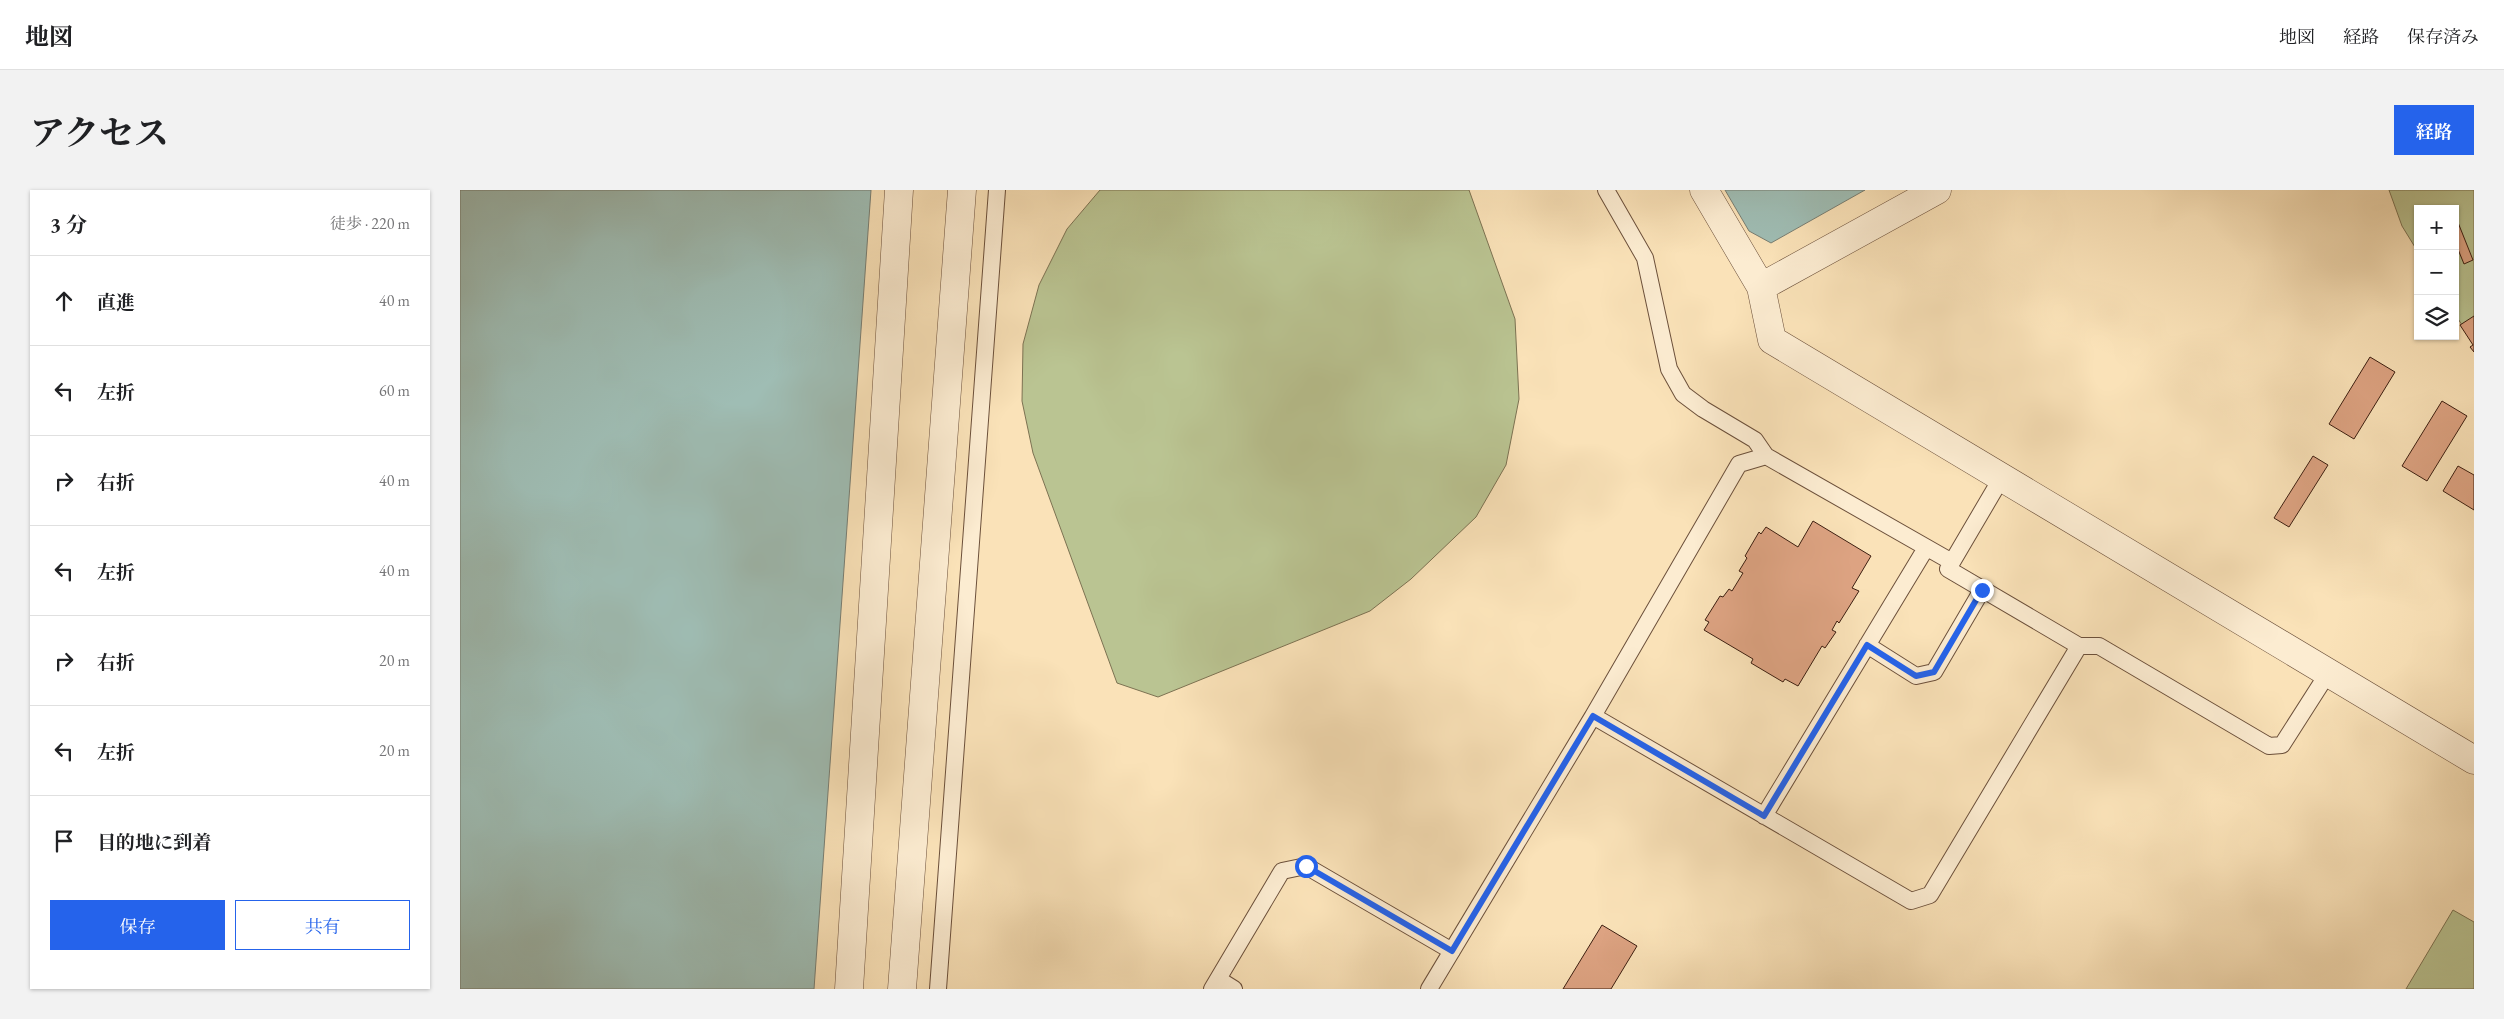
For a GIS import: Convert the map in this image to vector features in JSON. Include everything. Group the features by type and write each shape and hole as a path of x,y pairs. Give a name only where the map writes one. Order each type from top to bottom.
{"street":[{"path":"850,989 899,190"},
{"path":"902,989 962,190"},
{"path":"1704,190 1761,287 1772,340 2474,760"},
{"path":"1761,287 1937,190"}],"lane":[{"path":"938,989 997,190"},
{"path":"1606,190 1645,258 1669,369 1683,394 1702,410 1755,440 1766,456 1952,562"},
{"path":"1429,989 1593,716 1738,464 1766,456"},
{"path":"2002,478 1948,569 1982,590 2079,646 2099,646 2269,746 2282,745 2328,673"},
{"path":"1764,816 1926,548"},
{"path":"1867,645 1916,676 1934,672 1982,590"},
{"path":"1593,716 1911,901 1930,894 2079,646"},
{"path":"1234,989 1215,984 1282,871 1306,866 1452,951"}],"green space":[{"path":"1100,190 1469,190 1515,319 1519,399 1506,465 1476,517 1411,579 1370,611 1158,697 1117,683 1033,453 1022,401 1023,344 1039,285 1067,229"},
{"path":"2389,190 2474,190 2474,344 2459,320 2459,205 2414,205 2414,246 2402,226"},
{"path":"2453,910 2474,922 2474,989 2406,989"}],"water":[{"path":"460,190 871,190 814,989 460,989"},
{"path":"1725,190 1865,190 1771,243 1749,231"}],"building":[{"path":"2459,225 2473,260 2464,264 2459,252"},
{"path":"2474,316 2474,352 2470,347 2473,345 2460,325"},
{"path":"2370,357 2395,372 2354,439 2329,424"},
{"path":"2442,401 2467,416 2427,481 2402,466"},
{"path":"2313,456 2328,465 2289,527 2274,518"},
{"path":"2458,466 2474,475 2474,510 2443,491"},
{"path":"1813,521 1871,556 1852,588 1859,591 1839,623 1837,621 1832,630 1836,632 1825,648 1822,646 1798,686 1785,679 1783,682 1751,663 1753,659 1704,630 1709,622 1705,620 1720,596 1723,597 1729,589 1732,591 1743,573 1739,571 1747,558 1745,556 1759,532 1761,534 1766,527 1798,547"},
{"path":"1602,925 1637,946 1611,989 1563,989"}],"route":[{"path":"1306,866 1452,951 1593,716 1764,816 1867,645 1916,676 1934,672 1982,590"}]}
